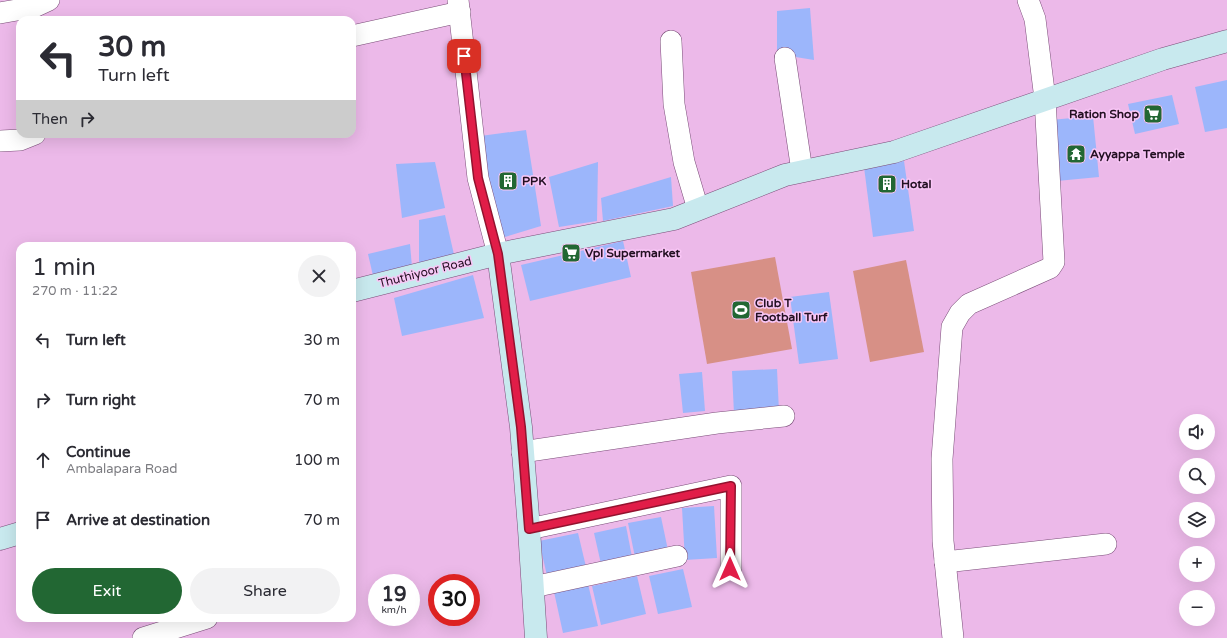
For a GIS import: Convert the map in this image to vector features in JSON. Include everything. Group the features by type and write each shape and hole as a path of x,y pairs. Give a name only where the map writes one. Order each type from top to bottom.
{"main road":[{"name":"Thuthiyoor Road","path":"356,290 498,254 674,219 785,175 894,152 1163,59 1227,41"},
{"path":"498,254 521,427 536,638"},
{"path":"0,539 16,535"}],"street":[{"path":"953,638 944,541 942,459 952,327 960,313 969,304 1050,268 1054,262 1045,99 1035,19 1028,0"},
{"path":"356,35 459,6 478,178 498,254"},
{"path":"0,13 39,9"},
{"path":"671,41 674,104 684,162 698,209"},
{"path":"785,58 802,172"},
{"path":"0,141 20,140 25,138"},
{"path":"522,452 717,423 784,416"},
{"path":"529,529 731,486 730,569"},
{"path":"946,562 1106,544"},
{"path":"533,587 677,556"},
{"path":"143,638 194,622"}],"shaded area":[{"name":"Club T Football Turf","path":"775,257 792,349 707,364 691,272"},
{"path":"906,260 924,352 870,362 853,271"}],"building":[{"path":"810,8 814,60 777,54 777,11"},
{"path":"1227,80 1227,128 1205,132 1195,87"},
{"name":"Ration Shop","path":"1172,95 1179,124 1135,134 1128,104"},
{"path":"1093,116 1099,177 1057,181 1051,120"},
{"name":"PPK","path":"526,130 541,226 495,240 473,137"},
{"name":"Hotal","path":"904,161 914,231 873,237 864,167"},
{"path":"435,162 445,208 402,218 396,164"},
{"path":"598,162 597,221 559,227 549,177"},
{"path":"671,177 673,206 603,221 601,198"},
{"path":"445,215 455,259 419,267 419,220"},
{"path":"623,241 631,277 530,301 521,265"},
{"path":"410,244 412,267 374,280 368,254"},
{"path":"473,275 484,318 402,336 394,298"},
{"path":"829,292 838,359 799,364 790,297"},
{"path":"777,369 779,412 734,414 732,371"},
{"path":"702,372 705,411 683,413 679,374"},
{"path":"714,506 717,558 685,560 682,508"},
{"path":"661,517 669,555 636,562 628,523"},
{"path":"626,526 632,557 601,564 594,533"},
{"path":"578,533 587,571 548,580 539,541"},
{"path":"683,569 692,607 658,614 649,576"},
{"path":"637,576 646,614 601,625 592,586"},
{"path":"588,584 598,626 563,633 554,592"}],"place":[{"name":"Ration Shop","path":"1153,114"},
{"name":"Ayyappa Temple","path":"1076,154"},
{"name":"PPK","path":"508,181"},
{"name":"Hotal","path":"887,184"},
{"name":"Vpl Supermarket","path":"571,253"},
{"name":"Club T Football Turf","path":"741,310"}],"route":[{"path":"464,56 478,178 498,254 521,427 529,529 731,486 730,569"}]}
